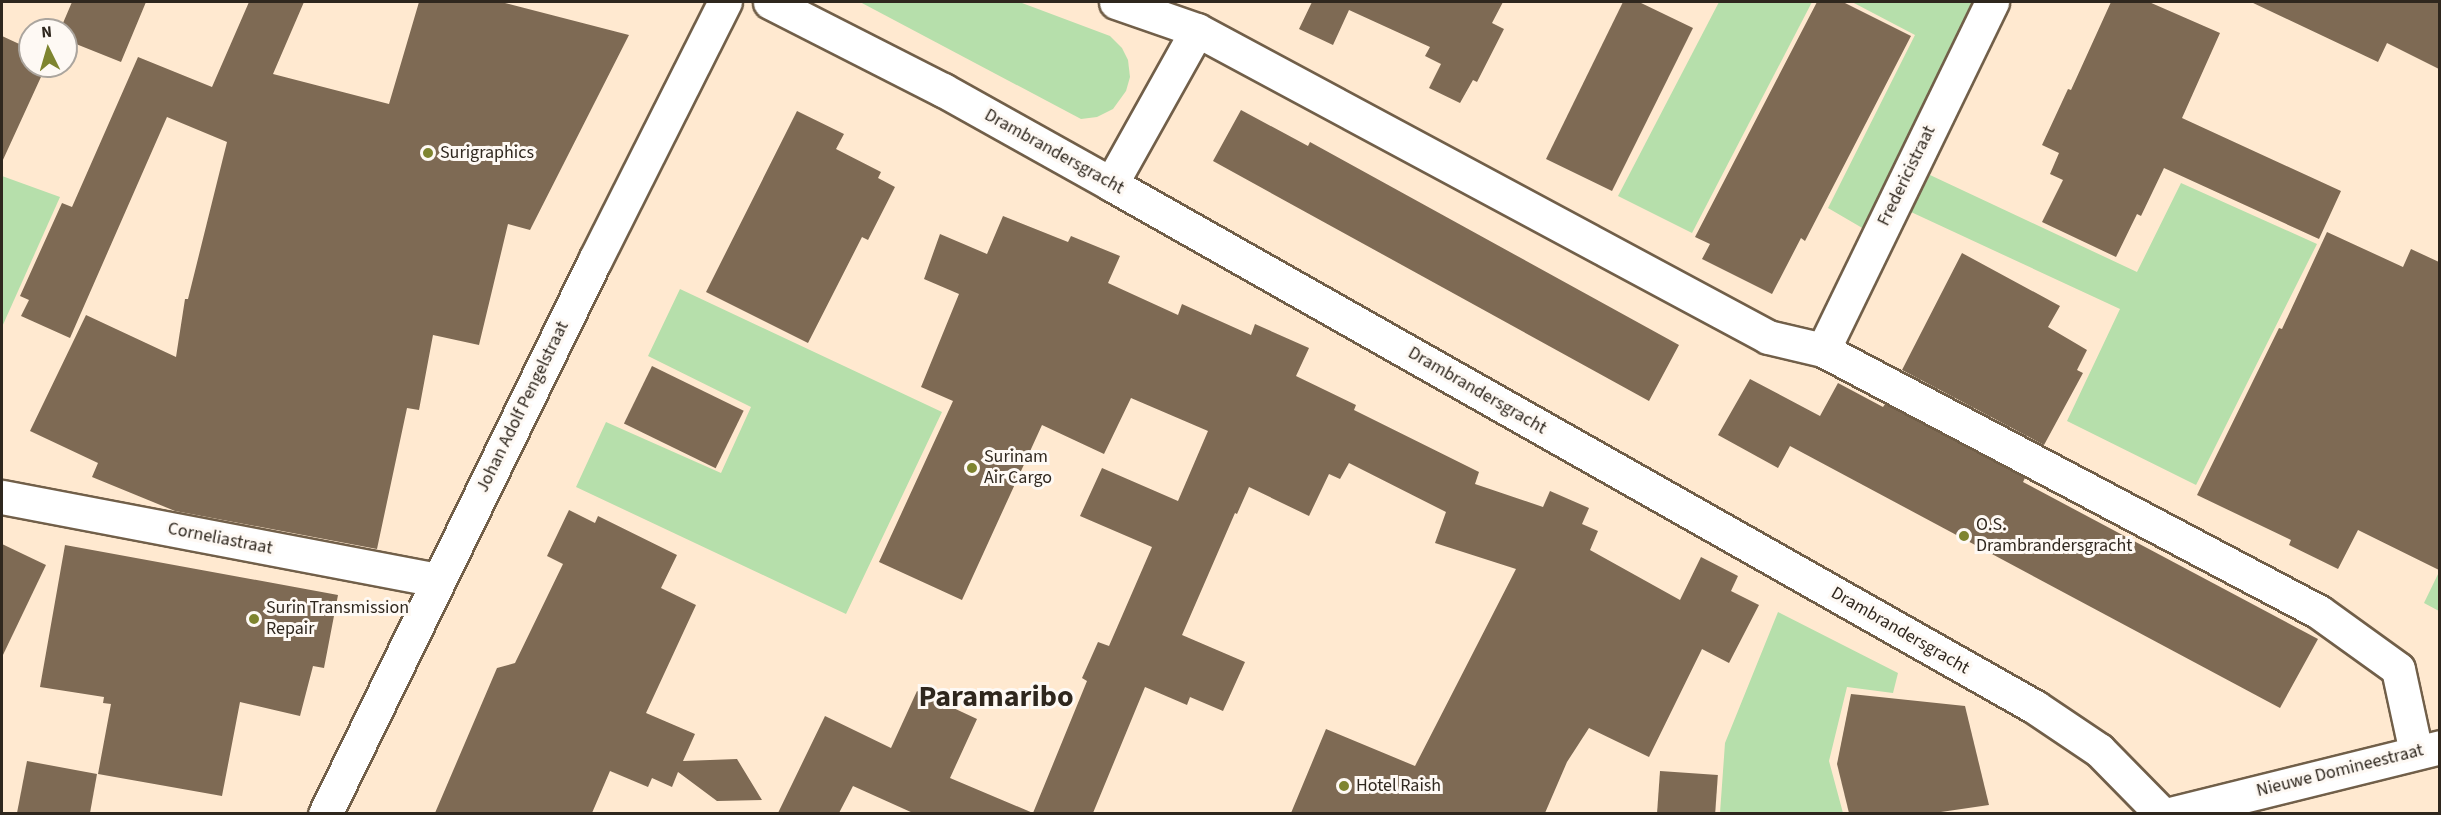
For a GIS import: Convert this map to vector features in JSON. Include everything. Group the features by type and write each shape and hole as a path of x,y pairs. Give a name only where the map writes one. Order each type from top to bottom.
{"street":[{"name":"Johan Adolf Pengelstraat","path":"325,813 725,2"},
{"name":"Drambrandersgracht","path":"770,2 943,90 1112,184 2035,707 2099,750 2162,813"},
{"path":"1116,2 1197,30 1768,337 1823,350 2319,612 2398,669 2428,750"},
{"name":"Fredericistraat","path":"1823,350 1992,2"},
{"path":"1112,184 1197,30"},
{"name":"Corneliastraat","path":"2,497 438,580"},
{"name":"Nieuwe Domineestraat","path":"2170,813 2428,750"}],"green space":[{"path":"860,2 1022,3 1110,36 1122,48 1128,60 1130,77 1126,91 1113,109 1097,117 1081,119"},
{"path":"1719,2 1812,2 1692,233 1618,196"},
{"path":"1852,2 1973,2 1864,229 1828,208 1915,35"},
{"path":"1930,175 2137,272 2181,183 2317,244 2196,485 2067,421 2120,309 1911,212"},
{"path":"2,176 60,197 2,327"},
{"path":"680,289 942,412 846,614 576,487 606,422 721,473 751,407 648,356"},
{"path":"2439,572 2439,611 2424,603"},
{"path":"1778,612 1898,673 1893,693 1847,687 1829,761 1843,813 1720,813 1725,743"}],"building":[{"path":"72,2 146,2 121,62 78,45 78,18 65,18"},
{"path":"249,2 304,2 273,74 389,104 419,2 501,2 629,35 530,230 508,224 479,345 433,335 419,410 407,408 377,549 175,511 92,477 98,463 30,431 86,315 176,357 185,299 188,299 227,142 167,117 70,338 21,316 29,300 20,296 62,203 72,207 138,57 212,87"},
{"path":"1312,2 1503,2 1492,23 1504,29 1477,82 1473,80 1460,103 1429,88 1441,64 1425,56 1430,47 1349,10 1333,45 1299,29"},
{"path":"1623,2 1639,2 1693,28 1612,191 1546,159"},
{"path":"1817,2 1843,2 1911,36 1805,241 1801,238 1772,294 1702,259 1710,244 1695,237"},
{"path":"2111,2 2149,2 2220,33 2182,118 2341,191 2319,239 2164,168 2141,216 2137,214 2116,257 2042,222 2063,180 2050,174 2059,153 2042,145 2068,89 2071,90"},
{"path":"2251,2 2439,2 2439,69 2387,43 2378,62"},
{"path":"2,36 18,43 18,78 40,78 2,162"},
{"path":"1241,110 1308,146 1310,142 1679,345 1649,401 1213,161"},
{"path":"797,111 844,134 836,149 881,172 878,178 895,187 868,240 862,237 808,343 706,292"},
{"path":"1003,216 1068,242 1071,236 1120,256 1108,283 1178,315 1182,304 1251,335 1255,324 1309,348 1296,376 1356,405 1354,410 1479,472 1475,484 1543,507 1550,491 1589,508 1582,524 1598,531 1590,550 1680,600 1701,557 1738,576 1731,591 1759,605 1729,663 1702,649 1649,757 1589,728 1567,762 1545,813 1291,813 1326,729 1415,766 1516,569 1435,543 1446,512 1349,463 1340,479 1329,474 1309,516 1249,487 1237,514 1235,513 1182,635 1245,662 1223,711 1190,697 1187,705 1145,687 1093,813 1033,813 1087,681 1082,678 1098,642 1109,646 1152,547 1080,516 1102,468 1178,501 1208,431 1131,398 1104,454 1042,425 962,600 879,562 953,401 921,387 959,294 924,279 940,234 987,254"},
{"path":"2327,232 2403,267 2411,249 2439,262 2439,570 2358,530 2338,569 2289,545 2291,540 2197,495 2279,328 2282,329"},
{"path":"1962,253 2060,306 2048,327 2087,350 2077,370 2083,373 2044,445 1902,370"},
{"path":"652,366 744,411 716,468 624,424"},
{"path":"1750,379 1820,416 1838,383 1883,407 1885,404 2025,478 2023,482 2318,639 2280,708 1790,446 1778,468 1718,435"},
{"path":"569,510 595,523 598,516 677,555 661,588 696,605 646,713 695,734 683,761 737,759 762,800 717,801 678,772 672,787 652,778 648,787 610,771 592,813 435,813 497,668 515,663 563,564 547,556"},
{"path":"2,544 46,565 2,657"},
{"path":"65,545 338,595 324,668 313,666 300,716 240,702 222,796 98,774 111,704 103,703 104,697 40,687"},
{"path":"917,691 977,719 950,778 1033,813 913,813 853,786 839,813 778,813 825,716 891,748"},
{"path":"1851,694 1965,706 1989,805 1934,813 1849,813 1837,764"},
{"path":"27,761 97,774 90,813 17,813"},
{"path":"1660,771 1718,775 1715,814 1657,813"}],"place":[{"name":"Surigraphics","path":"428,153"},
{"name":"Surinam Air Cargo","path":"972,468"},
{"name":"O.S. Drambrandersgracht","path":"1964,536"},
{"name":"Surin Transmission Repair","path":"254,619"},
{"name":"Hotel Raish","path":"1344,786"}],"district":[{"name":"Paramaribo","path":"996,697"}]}
